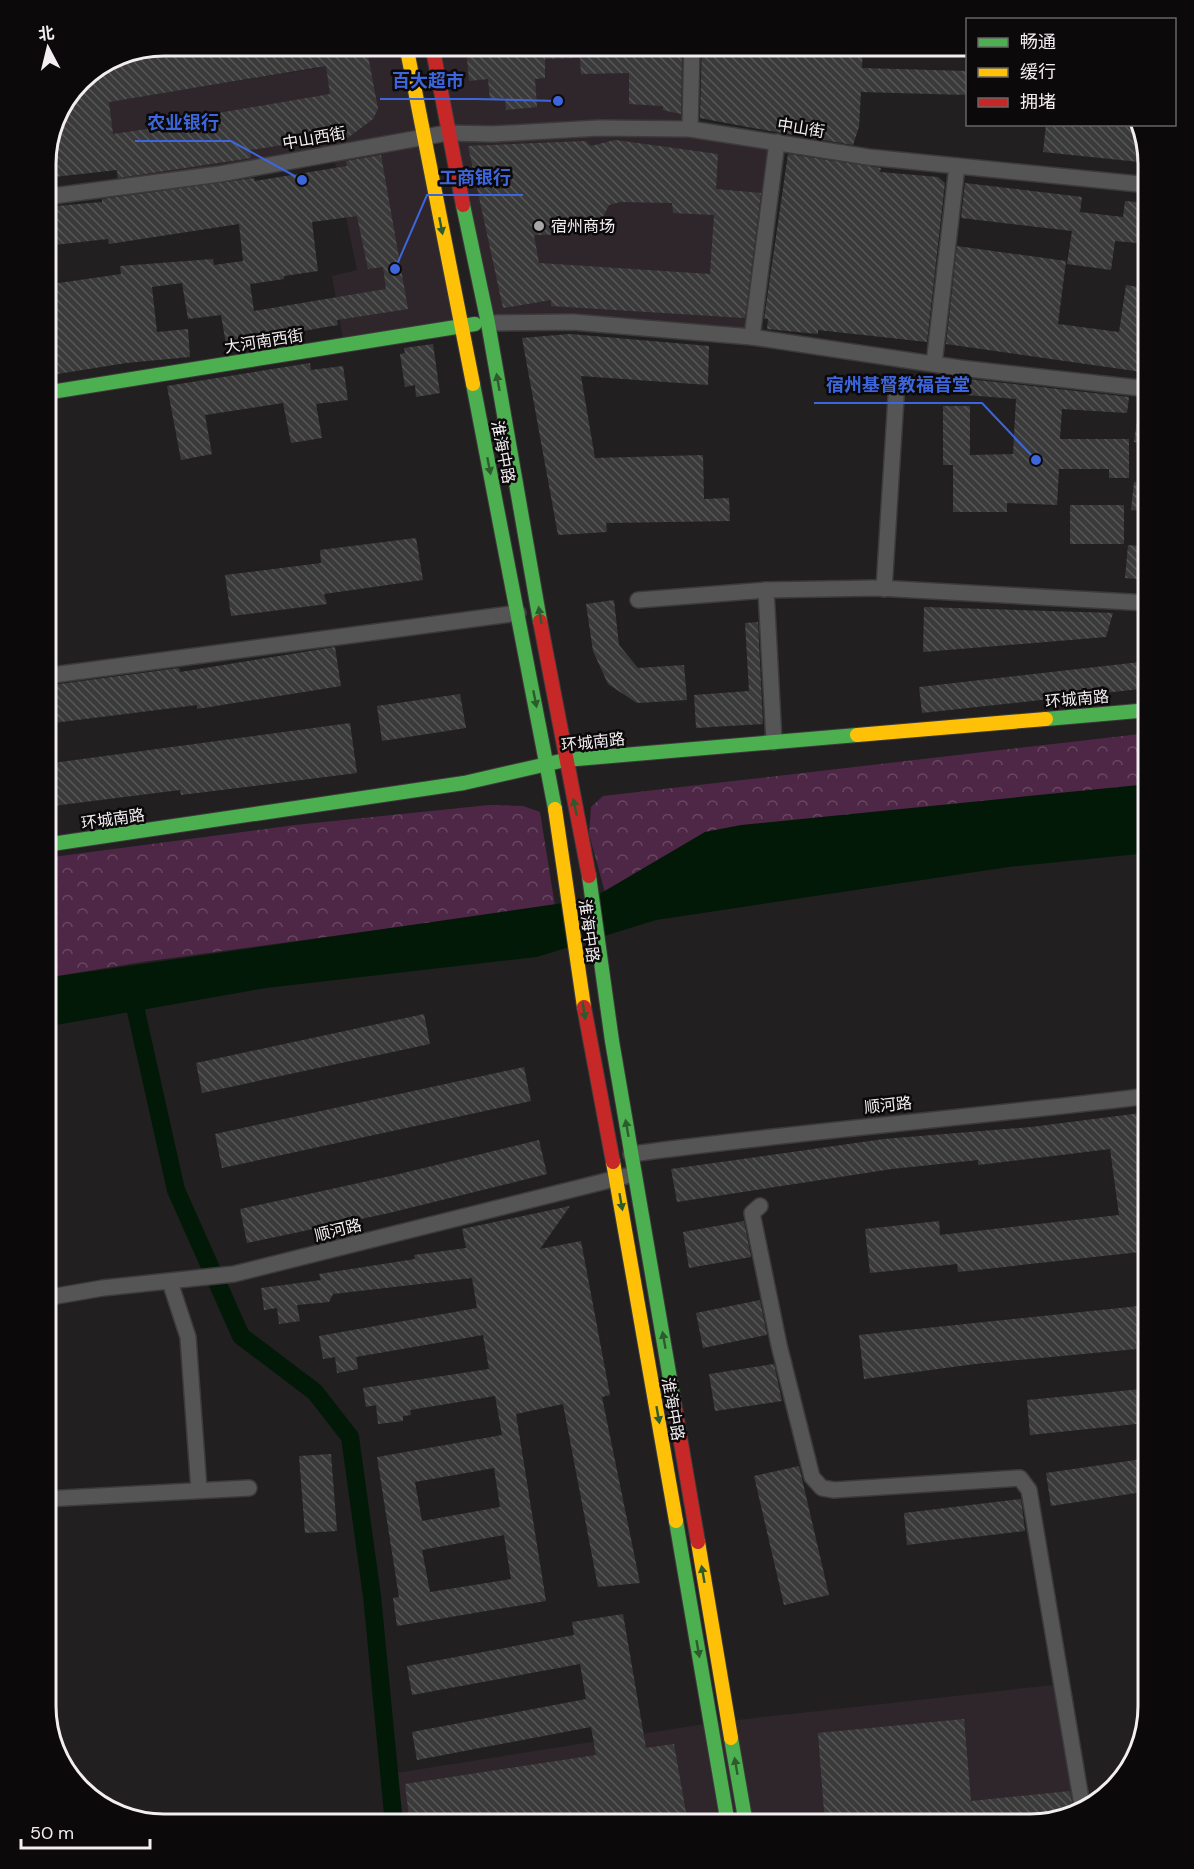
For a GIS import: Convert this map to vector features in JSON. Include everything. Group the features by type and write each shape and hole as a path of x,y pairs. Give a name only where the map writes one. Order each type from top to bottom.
{"main road":[{"name":"淮海中路","path":"408,56 548,764 589,1045 617,1179 726,1814"},
{"name":"淮海中路","path":"434,56 447,133 488,323 566,760 587,864 631,1154 744,1814"},
{"name":"大河南西街","path":"56,391 488,323"},
{"name":"环城南路","path":"56,843 464,783 566,760 1138,711"}],"street":[{"path":"690,129 692,56"},
{"name":"中山街","path":"447,133 690,129 868,157 1138,184"},
{"name":"中山西街","path":"56,196 220,174 447,133"},
{"path":"752,337 777,142"},
{"path":"934,364 957,166"},
{"path":"488,323 573,322 752,337 934,364 1138,388"},
{"path":"885,589 896,397"},
{"path":"638,600 766,590 885,589 1138,602"},
{"path":"766,590 774,742"},
{"path":"56,675 518,612"},
{"name":"顺河路","path":"631,1154 765,1136 1031,1111 1138,1097"},
{"name":"顺河路","path":"56,1296 103,1288 234,1274 635,1173"},
{"path":"760,1206 753,1214 779,1345 812,1477 822,1488 834,1490 1020,1478 1029,1490 1081,1800"},
{"path":"174,1281 188,1337 199,1491"},
{"path":"56,1498 249,1488"}],"shaded area":[{"path":"318,56 408,56 461,327 344,345 332,276 357,270 333,153 118,187 109,101 320,68"},
{"path":"434,56 692,56 690,129 777,142 752,337 488,323"},
{"path":"1138,785 1138,854 1009,867 656,920 537,957 266,988 56,1025 56,976 591,899 705,832 741,825"},
{"path":"1062,1684 1081,1800 1058,1810 1030,1814 393,1813 390,1774 711,1723"}],"green space":[{"path":"1138,734 1138,794 606,896 589,834 591,807 603,796"},
{"path":"489,805 523,806 540,812 555,906 142,962 56,976 56,857 295,825"}],"building":[{"path":"166,56 368,56 378,109 373,119 342,142 340,136 250,150 251,158 118,178 117,170 56,177 56,150 61,129 78,98 92,82 122,64","holes":["326,66 330,94 195,117 196,122 113,134 109,102"]},
{"path":"467,56 682,56 681,114 663,110 663,106 629,104 629,73 581,74 580,58 545,59 545,78 535,79 537,107 506,110 505,98 490,100 488,79 469,81"},
{"path":"702,56 863,56 862,68 966,71 966,95 861,92 859,127 853,145 700,118"},
{"path":"1046,126 1132,127 1138,150 1138,162 1043,152"},
{"path":"615,140 718,154 716,189 761,193 745,318 551,306 551,300 503,308 468,146 585,141 591,146","holes":["620,202 672,203 673,213 714,215 710,274 539,263 534,235 594,234 609,205"]},
{"path":"788,154 881,168 880,172 938,177 945,183 927,342 818,330 818,334 767,329 768,319 764,319"},
{"path":"381,155 408,309 337,320 338,325 226,344 221,315 188,319 182,283 152,287 157,332 188,329 190,357 126,363 56,374 56,283 121,274 120,266 213,259 214,265 243,261 239,224 109,244 108,239 56,245 56,206 102,202 102,199 254,178 255,181 347,166 346,161","holes":["357,216 368,269 383,267 386,289 254,311 250,284 318,271 312,222"]},
{"path":"965,183 1082,197 1080,212 1123,217 1125,201 1138,202 1138,243 1115,241 1111,270 1067,264 1072,231 961,218"},
{"path":"957,246 1066,261 1058,324 1119,332 1126,285 1138,287 1138,371 946,344"},
{"path":"570,334 709,346 708,385 581,376 595,458 703,455 704,499 729,498 730,521 606,523 607,532 558,535 522,338"},
{"path":"433,344 440,393 416,397 415,385 405,387 400,354 405,353 404,348"},
{"path":"310,363 311,370 343,366 348,400 316,404 322,438 291,443 283,403 205,415 212,454 181,460 167,386"},
{"path":"968,379 1129,397 1127,413 1062,409 1060,439 1129,439 1129,478 1109,478 1109,469 1059,469 1057,505 1007,503 1007,512 953,512 953,465 943,465 943,406 970,406 970,455 1013,454 1016,399 967,395"},
{"path":"1138,413 1138,443 1134,442"},
{"path":"1134,482 1138,483 1138,511 1131,510"},
{"path":"1070,505 1124,505 1124,544 1070,544"},
{"path":"416,538 423,580 324,594 327,604 231,616 225,575 321,563 320,550"},
{"path":"1128,545 1138,546 1138,579 1125,578"},
{"path":"614,600 619,645 638,668 684,665 687,700 637,703 608,684 593,651 586,604"},
{"path":"924,607 1113,613 1106,637 923,652"},
{"path":"758,622 763,724 696,728 694,695 749,691 745,623"},
{"path":"335,647 341,686 197,709 197,705 56,723 56,685 179,668 180,672"},
{"path":"1138,662 1138,689 922,713 919,687"},
{"path":"460,694 466,728 382,741 377,706"},
{"path":"350,723 357,773 181,795 180,790 56,806 56,763"},
{"path":"424,1014 430,1044 202,1093 196,1063"},
{"path":"524,1067 531,1101 222,1168 215,1134"},
{"path":"1138,1113 1138,1252 958,1272 957,1264 870,1273 865,1229 939,1221 940,1235 1119,1215 1110,1149 978,1165 978,1160 892,1169 677,1202 671,1169 884,1139 1031,1127"},
{"path":"539,1140 547,1174 389,1213 247,1243 240,1209"},
{"path":"570,1206 540,1249 581,1241 610,1395 602,1397 640,1583 598,1587 563,1404 516,1414 546,1601 397,1626 393,1598 399,1597 377,1457 502,1435 495,1396 410,1410 411,1415 403,1416 403,1421 378,1424 376,1405 366,1407 363,1388 489,1369 483,1335 356,1357 358,1369 337,1373 335,1357 323,1359 319,1336 477,1308 472,1278 333,1294 329,1302 297,1305 300,1321 279,1324 277,1308 264,1310 261,1288 321,1280 319,1274 415,1259 414,1255 466,1248 462,1229","holes":["494,1468 500,1507 422,1521 415,1482","504,1535 511,1579 430,1592 422,1550"]},
{"path":"744,1221 751,1257 689,1268 683,1232"},
{"path":"760,1300 767,1335 703,1348 696,1313"},
{"path":"1138,1306 1137,1349 975,1364 864,1379 859,1335"},
{"path":"774,1364 782,1401 715,1411 709,1374"},
{"path":"1138,1389 1138,1424 1030,1435 1027,1400"},
{"path":"331,1454 337,1531 305,1533 299,1456"},
{"path":"1138,1460 1138,1493 1051,1506 1046,1473"},
{"path":"799,1466 829,1595 784,1605 754,1476"},
{"path":"1021,1499 1025,1531 907,1545 904,1513"},
{"path":"623,1614 646,1748 674,1744 686,1814 409,1813 405,1784 596,1755 591,1727 417,1760 412,1732 586,1699 580,1664 412,1695 407,1666 574,1635 572,1622"},
{"path":"964,1719 971,1801 1070,1791 1072,1805 1058,1810 1030,1814 824,1814 818,1733"}],"waterway":[{"path":"136,1011 176,1190 241,1336 315,1392 350,1437 372,1596 393,1813"}],"traffic: fast":[{"path":"463,205 488,323 540,621"},
{"path":"56,391 475,324"},
{"path":"473,384 555,809"},
{"path":"1046,719 1138,711"},
{"path":"56,843 464,783 565,760 857,735"},
{"path":"589,876 612,1041 674,1402"},
{"path":"676,1521 726,1814"},
{"path":"731,1738 744,1814"}],"traffic: slow":[{"path":"408,56 473,384"},
{"path":"857,735 1046,719"},
{"path":"555,809 584,1007"},
{"path":"613,1162 676,1521"},
{"path":"698,1542 731,1738"}],"traffic: jam":[{"path":"434,56 463,205"},
{"path":"540,621 589,876"},
{"path":"584,1007 613,1162"},
{"path":"674,1402 698,1542"}],"place":[{"name":"百大超市","path":"558,101"},
{"name":"农业银行","path":"302,180"},
{"name":"宿州商场","path":"539,226"},
{"name":"工商银行","path":"395,269"},
{"name":"宿州基督教福音堂","path":"1036,460"}]}
